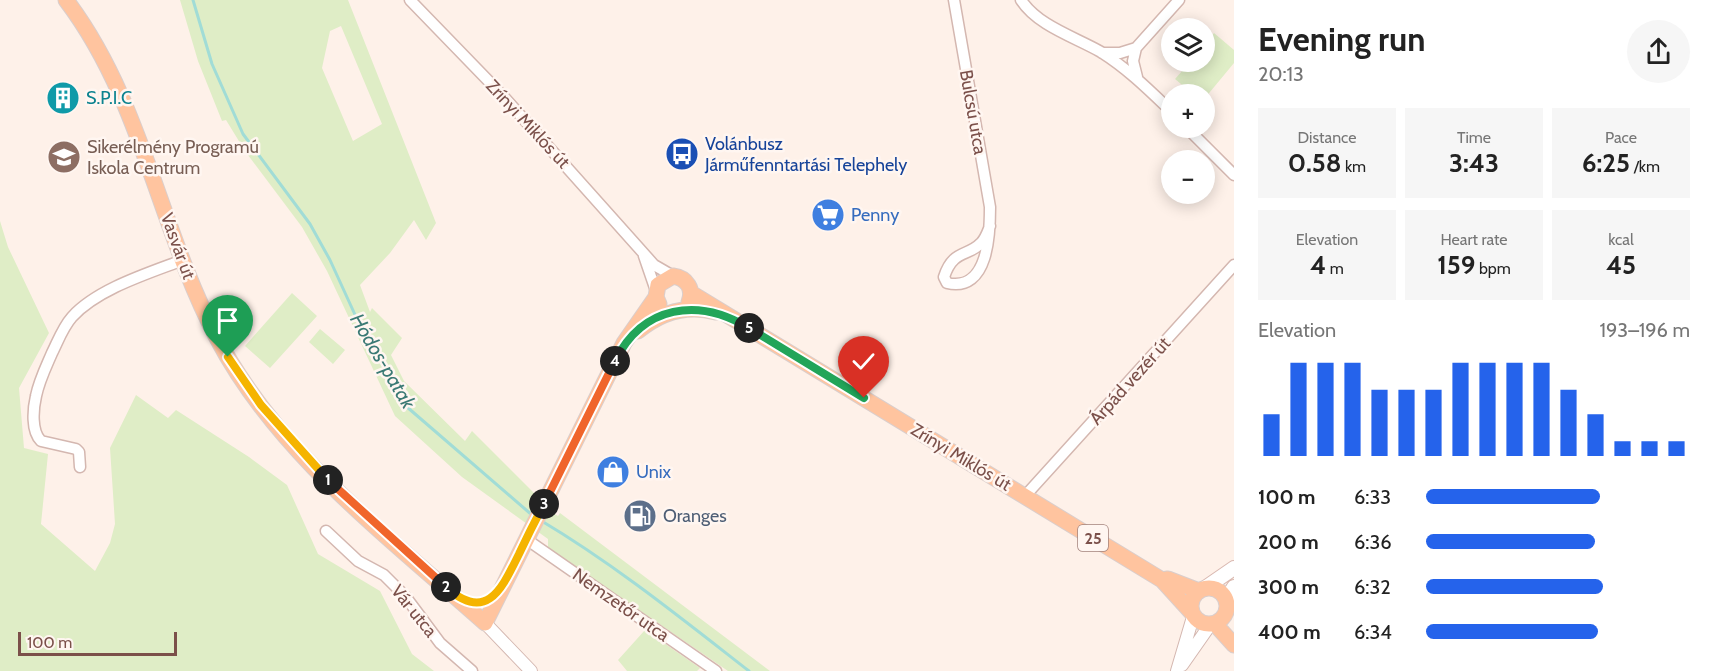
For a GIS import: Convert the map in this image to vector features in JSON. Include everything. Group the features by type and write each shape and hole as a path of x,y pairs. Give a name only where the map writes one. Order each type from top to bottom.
{"main road":[{"name":"Vasvár út","path":"66,0 106,62 183,260 217,338 261,405 328,480 485,623"},
{"name":"25","path":"485,623 624,343 662,281 673,276 686,281 691,294"},
{"path":"656,294 661,307 676,311 688,304 691,294"},
{"name":"Zrínyi Miklós út","path":"691,294 1162,580 1192,615"},
{"name":"Zrínyi Miklós út","path":"676,311 704,309 730,316"},
{"name":"25","path":"624,343 647,323 676,311"},
{"path":"1192,615 1191,601 1202,589 1234,568"},
{"name":"Zrínyi Miklós út","path":"1162,580 1168,579 1202,589"},
{"name":"25","path":"1202,589 1218,590 1229,599"},
{"path":"453,593 478,603 486,601 501,591"},
{"path":"1213,624 1223,618 1229,599"},
{"path":"1229,599 1234,625"},
{"name":"25","path":"1192,615 1201,623 1213,624 1234,645"}],"street":[{"name":"Zrínyi Miklós út","path":"410,0 504,97 660,270 673,276"},
{"name":"Bulcsú utca","path":"954,0 990,207 990,226 990,239 981,267 966,280 947,283 944,277 949,265 962,252 983,242 990,226"},
{"path":"1021,0 1045,22 1102,53 1137,77 1161,101"},
{"path":"1137,77 1133,61 1136,48 1179,0"},
{"path":"1102,53 1136,48"},
{"path":"1197,138 1234,175"},
{"name":"Zrínyi Miklós út","path":"642,250 656,294"},
{"path":"80,467 79,452 76,449 41,441 36,432 35,422 35,402 40,382 67,324 78,311 128,280 183,260"},
{"name":"Árpád vezér út","path":"1025,496 1234,265"},
{"name":"Vár utca","path":"326,531 358,561 384,575 405,596 440,643 472,671"},
{"name":"Nemzetőr utca","path":"528,535 716,671"},
{"path":"1178,671 1192,615"},
{"name":"Vasvár út","path":"485,623 531,671"},
{"path":"1178,671 1213,624"}],"green space":[{"path":"180,0 348,0 436,223 426,240 414,220 390,253 360,285 370,312 372,308 402,338 391,355 404,381 465,441 472,431 535,494 532,501 558,516 560,513 770,671 728,671 548,548 548,539 462,477 395,416 327,271 302,227 245,151 226,120 222,121 198,61","holes":["341,26 382,124 353,141 322,68 330,31"]},
{"path":"1215,34 1234,50 1234,63 1215,86 1215,84 1181,84 1175,79 1181,72 1215,72"},
{"path":"0,221 8,247 49,333 19,388 24,448 48,454 41,524 95,571 110,543 115,524 110,448 136,395 168,418 176,410 249,457 287,485 318,554 380,591 412,654 434,671 0,671"},
{"path":"292,293 317,316 270,368 245,346"},
{"path":"320,329 345,350 333,364 309,342"},
{"path":"645,630 700,668 697,671 627,671 618,660"}],"waterway":[{"name":"Hódos-patak","path":"193,0 212,64 243,134 310,224 330,260 362,330 407,407 532,515"},
{"name":"Hódos-patak","path":"540,520 621,573 749,671"}],"place":[{"name":"S.P.I.C","path":"63,98"},
{"name":"Volánbusz Járműfenntartási Telephely","path":"682,154"},
{"name":"Sikerélmény Programú Iskola Centrum","path":"64,157"},
{"name":"Penny","path":"828,215"},
{"name":"Unix","path":"613,472"},
{"name":"Oranges","path":"640,516"}],"route":[{"path":"228,357 261,405 292,443 321,473 453,593 468,601 478,603 486,601 501,591 624,343 647,323 661,315 680,310 704,309 730,316 864,398"}]}
